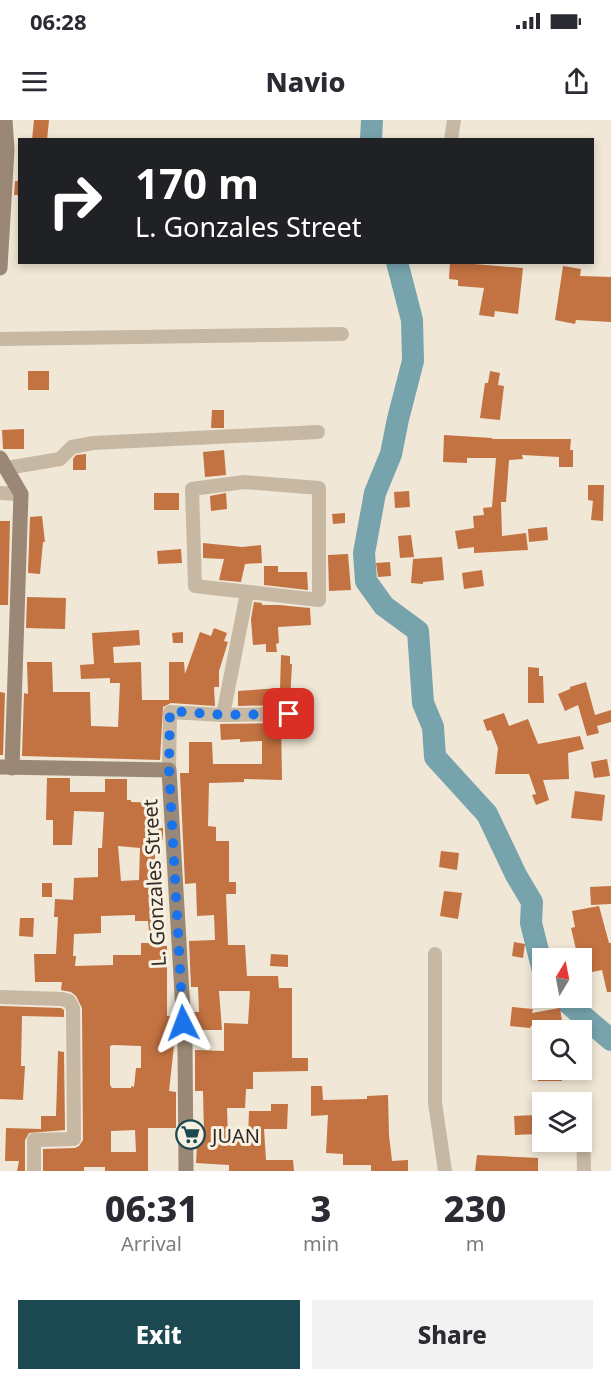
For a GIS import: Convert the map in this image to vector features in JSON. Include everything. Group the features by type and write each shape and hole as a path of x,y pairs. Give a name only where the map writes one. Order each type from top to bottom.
{"street":[{"path":"0,268 7,150 5,120"},
{"path":"451,138 454,120"},
{"path":"0,339 342,334"},
{"path":"169,770 6,767 21,494 4,463 60,459 72,447 93,442 318,432"},
{"path":"244,482 319,488 319,600 247,593 195,586 192,489 244,482"},
{"path":"0,493 21,494"},
{"path":"223,715 247,593"},
{"name":"L. Gonzales Street","path":"186,1171 185,1046 169,770 170,711 223,715 289,714"},
{"path":"435,954 435,1103 445,1171"},
{"path":"0,997 62,999 69,1001 73,1008 74,1139 34,1140 34,1171"},
{"path":"584,1152 584,1171"}],"building":[{"path":"34,120 49,120 47,138 32,138"},
{"path":"15,181 18,181 18,195 14,195"},
{"path":"450,264 523,268 518,314 495,311 494,317 479,315 484,288 458,286 458,280 449,279"},
{"path":"563,266 581,269 580,276 611,277 611,322 576,320 575,324 555,320"},
{"path":"28,371 49,371 49,390 28,390"},
{"path":"490,371 500,373 498,385 504,386 500,420 480,418 485,383 488,383"},
{"path":"212,410 224,410 224,428 211,428"},
{"path":"24,429 24,449 3,449 2,430"},
{"path":"444,435 492,439 571,439 573,467 559,467 559,457 522,455 523,459 509,460 506,502 501,502 502,536 526,533 528,550 474,553 474,547 458,549 455,531 474,528 473,516 484,515 483,508 492,507 496,458 467,458 467,463 443,462"},
{"path":"224,450 226,475 205,477 203,452"},
{"path":"86,454 86,470 73,470 73,459 76,455"},
{"path":"588,485 604,485 603,521 591,520 593,501 588,500"},
{"path":"409,491 410,507 395,508 394,492"},
{"path":"154,493 179,493 179,510 154,510"},
{"path":"226,493 227,509 211,511 210,496"},
{"path":"345,513 345,523 333,524 332,514"},
{"path":"42,516 45,542 43,542 40,574 28,573 30,517"},
{"path":"0,521 10,521 8,605 0,605"},
{"path":"547,527 548,540 529,542 528,529"},
{"path":"411,535 414,557 400,558 398,536"},
{"path":"203,543 242,547 261,545 262,563 245,564 241,582 219,580 224,559 203,558"},
{"path":"181,549 182,563 158,564 157,551"},
{"path":"348,554 351,590 329,591 328,555"},
{"path":"442,557 444,580 423,582 423,584 411,583 413,559"},
{"path":"390,562 391,576 378,577 376,563"},
{"path":"264,566 278,566 278,572 307,572 308,590 264,585"},
{"path":"482,570 484,586 464,589 462,573"},
{"path":"27,597 66,598 65,629 26,628"},
{"path":"254,602 262,603 262,605 310,608 311,625 278,627 277,652 266,652 266,644 253,645 251,619"},
{"path":"214,628 227,633 224,641 228,642 219,671 219,687 214,687 215,706 171,703 163,707 160,760 22,756 24,693 28,694 27,662 52,662 53,692 90,692 91,726 118,727 120,683 110,683 110,678 81,679 80,665 94,664 92,633 139,630 140,645 113,647 114,663 141,662 142,700 169,700 169,662 184,662 185,674 200,632 211,636"},
{"path":"183,632 183,643 173,643 172,633"},
{"path":"281,655 290,656 290,664 292,664 290,701 281,701 281,705 238,706 238,691 280,688"},
{"path":"528,667 539,668 539,676 543,676 544,703 528,703"},
{"path":"586,682 595,715 611,710 611,722 597,726 599,733 587,736 578,705 565,711 558,694"},
{"path":"0,692 5,693 3,755 0,755"},
{"path":"504,713 509,726 528,719 538,744 580,736 584,749 568,753 569,779 543,780 549,800 536,805 532,795 536,794 529,774 495,774 498,748 491,730 487,731 483,720"},
{"path":"281,723 282,780 244,779 244,782 209,783 208,826 216,827 216,841 229,841 229,882 236,882 236,894 226,894 228,945 245,945 247,976 278,976 279,988 292,988 292,1058 308,1058 308,1071 253,1072 253,1089 246,1089 245,1108 227,1108 228,1138 248,1138 249,1111 271,1111 271,1104 288,1104 287,1129 264,1129 266,1160 293,1160 294,1171 229,1171 229,1165 196,1163 197,1146 201,1146 202,1134 204,1134 203,1091 195,1091 195,1050 224,1051 224,1023 248,1024 250,991 219,991 222,1030 194,1030 193,1012 199,1012 198,987 191,987 189,941 215,940 214,915 197,916 196,883 185,884 180,773 189,773 189,742 212,742 213,764 262,764 262,741 221,740 220,724"},
{"path":"607,759 610,776 594,778 591,762"},
{"path":"47,778 70,778 70,792 105,792 105,779 127,779 127,800 158,803 158,828 163,828 163,840 156,840 154,879 159,879 163,946 167,946 167,1016 173,1016 175,1036 169,1091 176,1092 176,1128 148,1128 148,1171 105,1171 105,1167 84,1167 84,1171 43,1171 43,1149 75,1148 83,1140 82,1008 76,996 71,992 61,990 62,982 35,982 34,954 56,954 58,917 54,917 55,899 73,900 74,878 98,877 98,848 102,848 104,812 74,811 72,845 53,845 53,820 46,820","holes":["118,846 140,848 139,880 121,881","135,915 135,921 148,921 150,943 141,943 141,955 113,955 113,965 75,966 74,934 101,933 101,916","110,1046 141,1046 141,1068 136,1068 134,1087 112,1088 110,1085","135,1130 136,1152 111,1152 111,1131"]},
{"path":"575,791 605,795 602,821 571,818"},
{"path":"441,851 459,853 457,870 439,867"},
{"path":"42,883 52,883 52,897 42,897"},
{"path":"611,886 611,904 591,905 590,887"},
{"path":"444,891 462,893 458,919 440,916"},
{"path":"599,906 609,943 611,943 611,992 607,992 602,970 592,972 592,948 576,948 571,928 575,927 572,911"},
{"path":"20,918 34,918 33,937 19,936"},
{"path":"514,942 525,944 523,958 512,956"},
{"path":"271,954 288,955 288,967 270,966"},
{"path":"0,1006 61,1008 64,1010 64,1017 22,1016 21,1066 25,1066 23,1100 0,1099"},
{"path":"512,1007 533,1009 532,1013 560,1008 562,1020 532,1020 530,1028 510,1026"},
{"path":"58,1051 64,1052 65,1130 29,1133 25,1140 25,1171 17,1171 19,1161 5,1161 6,1128 41,1129 41,1116 56,1116"},
{"path":"562,1080 562,1081 538,1081"},
{"path":"311,1086 322,1086 323,1100 367,1099 367,1096 388,1095 392,1161 408,1160 408,1171 371,1171 371,1165 343,1165 343,1154 326,1153 328,1115 311,1116"},
{"path":"532,1115 532,1134 515,1135 514,1116"},
{"path":"477,1155 538,1158 538,1171 475,1171"}],"waterway":[{"path":"371,138 372,120"},
{"path":"398,264 412,320 413,361 391,454 375,493 364,553 366,581 384,606 418,631 423,703 433,727 435,757 487,814 516,875 532,902 531,923 537,948"},
{"path":"574,1008 611,1040"}],"place":[{"name":"JUAN","path":"191,1135"}],"route":[{"path":"183,1023 169,770 170,711 223,715 289,714"}]}
